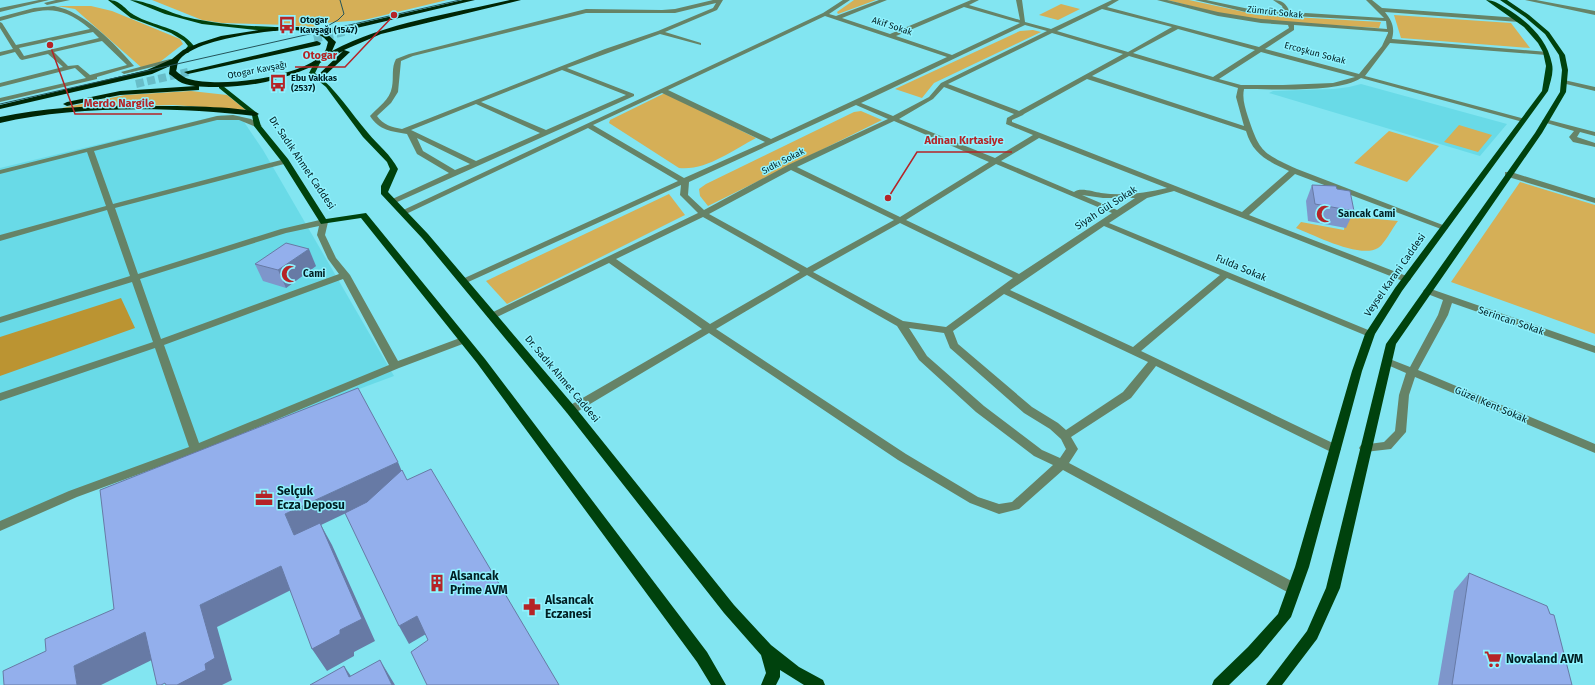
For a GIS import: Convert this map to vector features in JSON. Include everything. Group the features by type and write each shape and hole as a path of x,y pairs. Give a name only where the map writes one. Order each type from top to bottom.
{"highway":[{"path":"357,30 472,0"},
{"path":"484,0 357,30 345,30 341,34 354,37 518,0"},
{"path":"0,110 136,80 160,69 176,60 186,52 224,37 275,29 332,31 357,30 504,0"},
{"path":"319,79 341,55 354,47 380,35 432,20"},
{"path":"312,30 324,34 332,42 330,52 320,60"},
{"name":"Otogar Kavşağı","path":"176,60 172,69 176,77 190,83 219,87 279,77 304,69 356,41 388,30"},
{"path":"187,70 316,41"},
{"path":"0,116 136,80 150,74 155,80 102,96 0,120"},
{"path":"0,106 136,80"},
{"path":"102,96 153,90 219,87"},
{"path":"19,116 77,109 136,108 214,110 255,114"}],"main road":[{"path":"111,0 121,4 132,17 185,38 191,46 186,52"},
{"path":"133,0 150,8 202,23 220,26 275,29"},
{"name":"Veysel Karani Caddesi","path":"1219,685 1253,652 1284,617 1302,566 1357,371 1370,334 1406,279 1545,91 1550,64 1546,53 1532,31 1488,0"},
{"path":"1274,685 1312,635 1332,588 1365,448 1392,344 1563,92 1565,70 1562,55 1547,33 1527,16 1502,0"},
{"path":"319,79 312,72 320,60"},
{"name":"Dr. Sadık Ahmet Caddesi","path":"319,79 328,86 361,130 390,162 394,169 394,173 384,188 384,192 403,212 571,410 729,609 766,650 794,672 818,685"},
{"name":"Otogar Kavşağı","path":"219,87 255,114"},
{"name":"Dr. Sadık Ahmet Caddesi","path":"255,114 258,126 285,162 324,222 363,215 464,340 702,657 719,685"},
{"path":"766,650 772,661 774,672 768,685"}],"street":[{"path":"0,4 21,0"},
{"path":"0,10 46,0"},
{"path":"0,14 65,0"},
{"path":"406,132 476,102 660,32 715,9 720,0"},
{"path":"476,164 406,132 390,129 378,122 373,116 384,107 392,96 397,83 394,69 398,60 411,55 586,11 668,12 720,0"},
{"path":"403,212 825,14 847,0"},
{"path":"836,18 884,0"},
{"path":"891,36 963,4 976,0"},
{"path":"1019,0 1023,24"},
{"name":"Sıdkı Sokak","path":"492,316 703,214 791,167 893,118 931,98 943,84 1116,0"},
{"name":"Zümrüt Sokak","path":"1160,0 1261,21 1391,30"},
{"name":"Zümrüt Sokak","path":"1198,0 1254,12 1389,20"},
{"path":"1276,0 1284,5 1287,13"},
{"path":"963,4 1023,24 1241,87 1331,84 1345,82 1361,75 1389,41 1391,30 1389,20 1381,10 1369,0"},
{"path":"1528,0 1595,13"},
{"name":"Ercoşkun Sokak","path":"1102,6 1523,120"},
{"path":"0,19 52,8 70,11 93,30 131,66 114,72 0,100"},
{"path":"1381,10 1518,20"},
{"name":"Akif Sokak","path":"825,14 952,57"},
{"path":"0,24 22,58 102,39"},
{"path":"463,282 772,142 1023,24"},
{"path":"1214,79 1292,29 1291,24"},
{"path":"1177,27 1088,78 1022,114 1009,119 1008,122 1406,279"},
{"path":"0,54 93,30"},
{"path":"660,32 699,44"},
{"path":"1389,41 1546,53"},
{"path":"50,51 67,68"},
{"path":"0,85 76,66 89,77 159,65 176,60"},
{"path":"392,201 632,95 562,68"},
{"path":"1088,78 1249,130"},
{"path":"1564,82 1595,89"},
{"path":"943,84 1022,114"},
{"path":"1241,87 1239,97 1249,130 1257,149 1271,160 1294,171 1444,228"},
{"path":"664,90 772,142"},
{"path":"476,102 546,133"},
{"path":"856,103 1118,213"},
{"path":"0,172 217,118 229,117 250,119 258,126"},
{"path":"1545,120 1595,134"},
{"path":"589,126 685,182"},
{"path":"1578,130 1573,137 1576,140 1595,145"},
{"path":"406,132 420,152 454,173"},
{"path":"571,410 711,330 808,271 900,220 1038,135"},
{"path":"90,149 195,449"},
{"path":"0,238 110,207 285,162"},
{"path":"791,167 1020,278"},
{"path":"1244,215 1294,171"},
{"path":"1508,174 1595,201"},
{"path":"610,259 711,330 902,457 974,500 1000,509 1015,506 1062,464 1072,449 1065,436 1054,426 1017,401 954,346 948,330 902,324 703,214 684,194 685,182"},
{"name":"Siyah Gül Sokak","path":"948,330 1020,278 1144,196 1177,188"},
{"path":"1063,190 1103,196 1144,196"},
{"path":"0,320 284,230 324,222 321,234 332,259 344,275 395,366"},
{"name":"Fulda Sokak","path":"1103,222 1370,334"},
{"path":"1134,351 1226,274"},
{"path":"0,398 157,344 344,275"},
{"path":"1003,290 1155,361 1335,449"},
{"name":"Serincan Sokak","path":"1428,291 1595,350"},
{"path":"1365,448 1388,446 1400,432 1404,395 1412,372 1443,315 1448,299"},
{"path":"902,324 923,358 980,409 1038,453 1062,464 1294,589"},
{"path":"0,526 73,494 195,449 395,366 464,340"},
{"path":"1065,436 1127,395 1155,361"},
{"name":"Güzel Kent Sokak","path":"1387,361 1595,449"}],"shaded area":[{"path":"152,0 447,0 364,20 324,23 314,28 288,25 222,23 202,20"},
{"path":"854,0 876,0 838,14 837,12"},
{"path":"1167,0 1189,0 1258,15 1381,22 1379,28 1264,21 1219,13"},
{"path":"1061,4 1080,9 1058,20 1039,15"},
{"path":"57,6 91,6 112,11 180,39 183,44 156,65 142,68 75,9"},
{"path":"1394,15 1511,23 1530,48 1401,38"},
{"path":"1033,30 1041,32 934,83 922,98 895,89 1020,31"},
{"path":"1361,84 1507,124 1480,156 1269,93 1273,91 1334,89"},
{"path":"191,91 227,95 246,110 173,105 62,108 125,95"},
{"path":"665,93 756,138 729,154 709,163 689,168 679,168 609,123 610,120"},
{"path":"861,111 882,120 708,206 700,196 699,189 706,184 854,112"},
{"path":"221,115 240,116 263,150 394,376 0,522 0,168"},
{"path":"1459,125 1492,135 1478,152 1444,142"},
{"path":"1389,131 1439,146 1407,182 1354,163"},
{"path":"1520,182 1595,205 1595,334 1451,282"},
{"path":"669,194 685,215 507,304 486,281"},
{"path":"1345,216 1398,221 1386,240 1378,248 1370,251 1337,245 1296,228 1301,222 1344,230"},
{"path":"121,298 135,328 0,376 0,337"}],"building":[{"path":"1312,185 1336,186 1337,189 1350,191 1354,211 1315,204"},
{"path":"286,243 309,249 278,270 255,264"},
{"path":"358,388 398,462 285,514 294,535 320,523 362,619 340,630 340,634 312,649 281,566 200,605 215,658 205,664 206,670 177,685 166,685 165,683 157,685 145,632 74,666 77,685 4,685 3,671 46,651 45,639 114,609 100,490"},
{"name":"Alsancak Prime AVM","path":"431,469 559,685 427,685 411,652 428,640 417,616 399,626 345,513 367,502 402,470 407,480"},
{"name":"Novaland AVM","path":"1469,573 1547,606 1550,614 1554,615 1572,685 1452,685"},
{"path":"380,660 392,685 310,685 344,666 349,677"}],"tunnel":[{"path":"314,39 357,29"},
{"path":"136,84 188,72"}],"tram line":[{"path":"324,28 338,20 344,14 340,0"},
{"path":"0,104 460,0"}],"place":[{"name":"Otogar","path":"394,15"},
{"name":"Otogar Kavşağı (1547)","path":"287,25"},
{"name":"Merdo Nargile","path":"50,45"},
{"name":"Ebu Vakkas (2537)","path":"278,83"},
{"name":"Adnan Kırtasiye","path":"888,198"},
{"name":"Sancak Cami","path":"1325,214"},
{"name":"Cami","path":"290,274"},
{"name":"Selçuk Ecza Deposu","path":"264,498"},
{"name":"Alsancak Prime AVM","path":"437,583"},
{"name":"Alsancak Eczanesi","path":"532,607"},
{"name":"Novaland AVM","path":"1493,659"}]}
